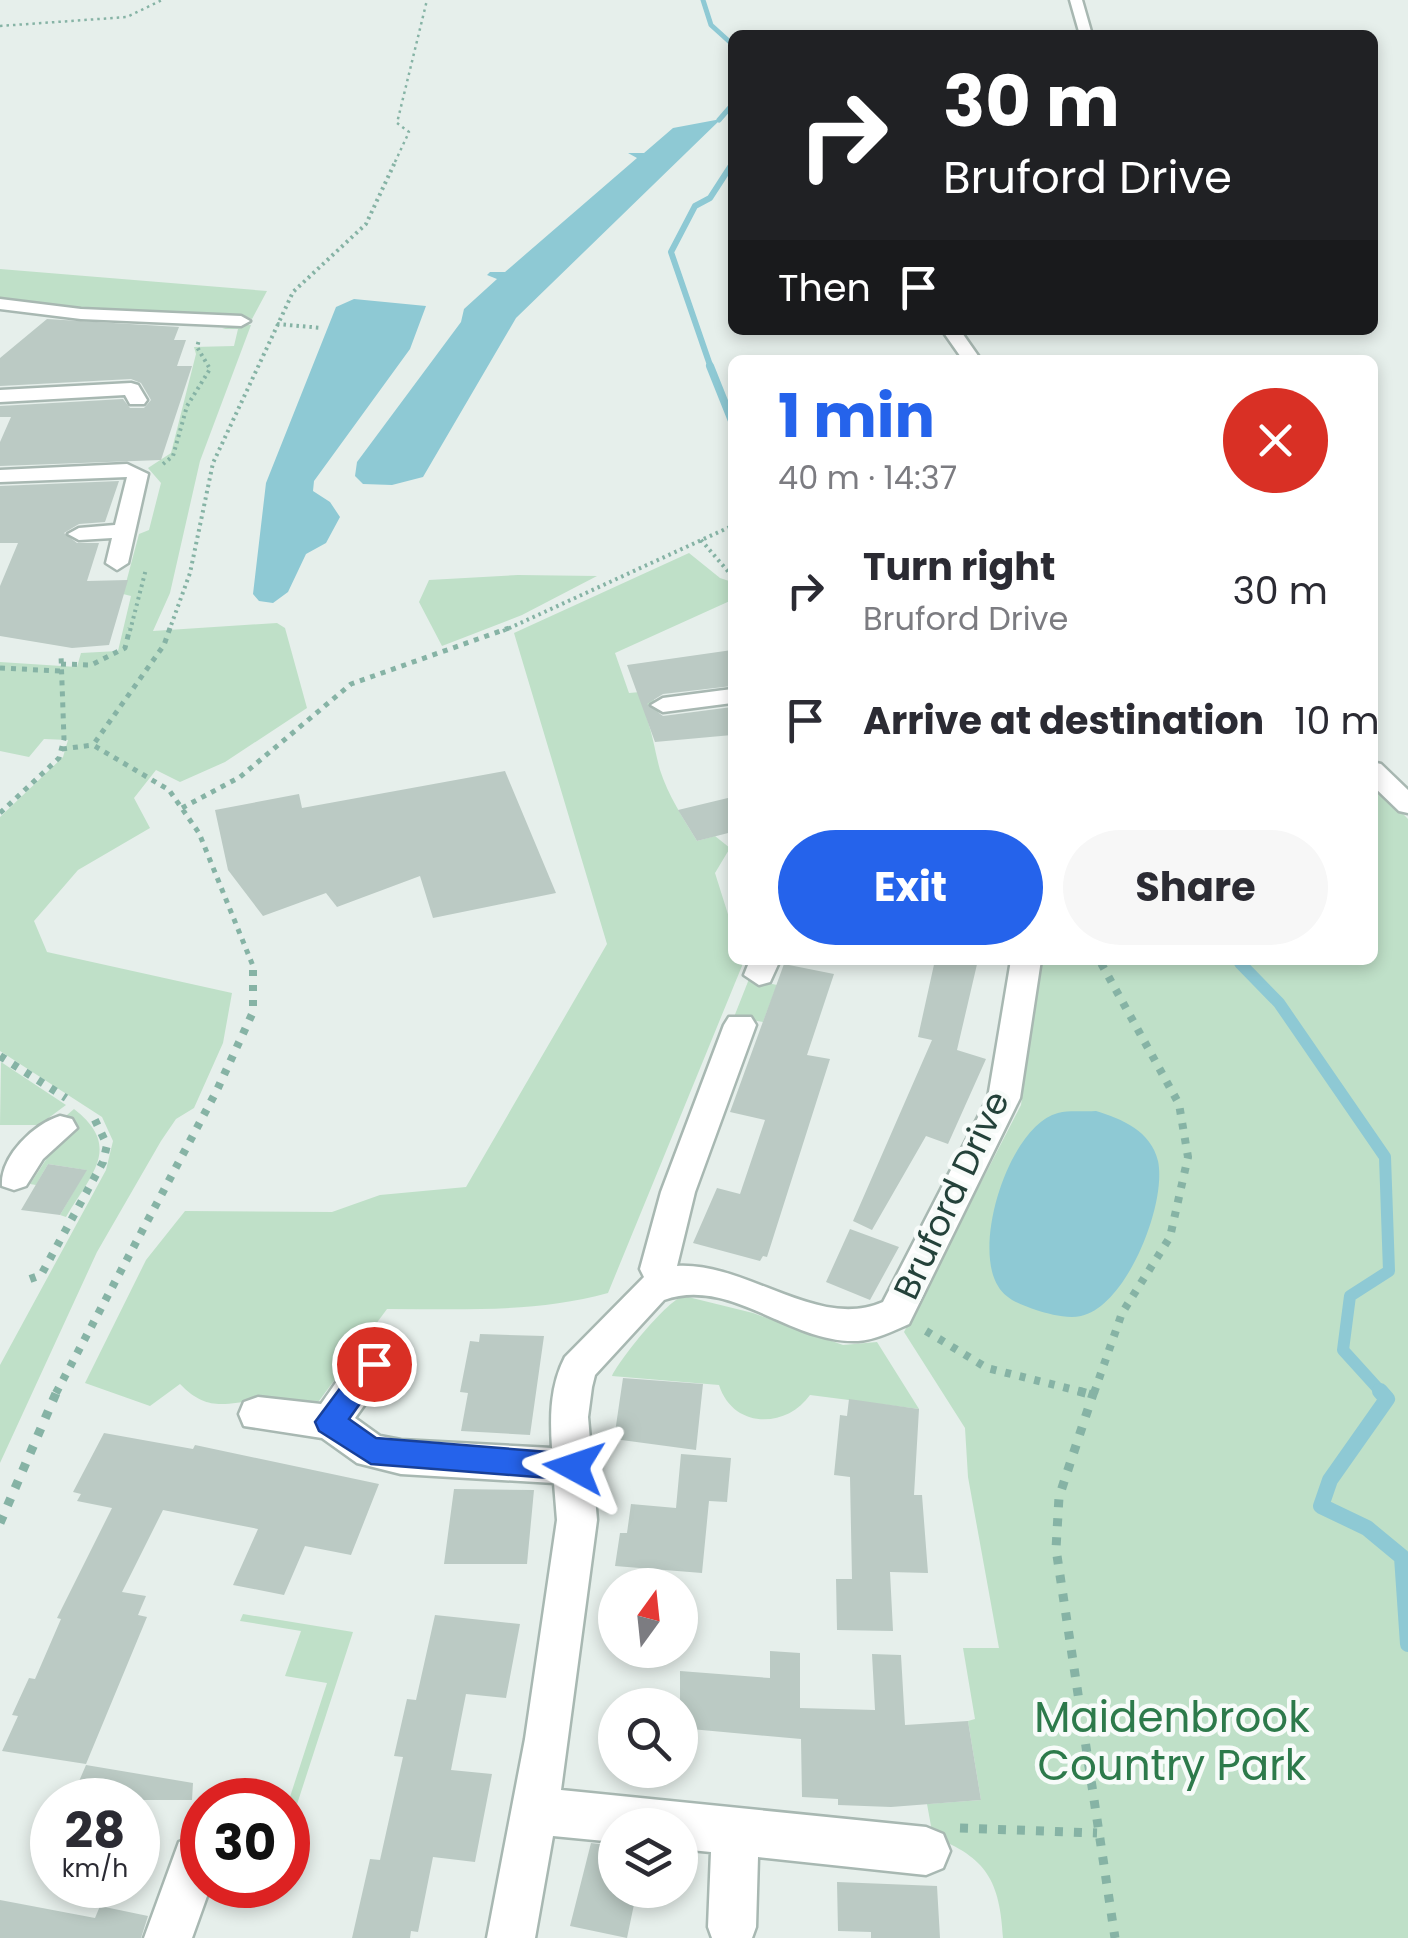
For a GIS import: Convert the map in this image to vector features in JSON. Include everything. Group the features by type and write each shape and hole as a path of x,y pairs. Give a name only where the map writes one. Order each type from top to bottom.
{"street":[{"path":"1076,0 1085,30"},
{"path":"0,304 202,328 241,320"},
{"path":"0,396 131,390 137,400"},
{"path":"0,476 127,470 138,474 121,549 79,534"},
{"path":"663,705 728,697"},
{"path":"1378,776 1408,805"},
{"name":"Bruford Drive","path":"666,1282 693,1279 743,1290 836,1325 860,1326 896,1312 1004,1098 1025,965"},
{"path":"511,1938 535,1811 577,1520 569,1417 578,1368 651,1290 666,1282 658,1269 678,1192 740,1025"},
{"path":"15,1157 60,1128"},
{"path":"330,1422 374,1364"},
{"path":"258,1414 330,1422 371,1451 386,1454 574,1467"},
{"path":"535,1811 598,1817"},
{"path":"698,1827 926,1850"},
{"path":"732,1927 735,1831"},
{"path":"168,1938 180,1904"}],"path":[{"path":"0,26 126,17 162,0"},
{"path":"93,745 164,645 198,544 213,463 293,292 366,224 380,198 409,132 397,123 427,0"},
{"path":"241,320 322,328"},
{"path":"138,474 173,456 187,406 207,376 207,358 197,347 202,328"},
{"path":"182,808 240,777 351,684 483,640 728,528"},
{"path":"700,540 728,572"},
{"path":"0,668 60,668 101,662 128,644 146,567 135,551 121,549"},
{"path":"0,813 59,758 61,655"},
{"path":"0,1523 60,1382 217,1090 253,1012 253,958 198,832 182,808 154,778 93,745 62,749"},
{"path":"1102,965 1178,1104 1188,1157 1170,1236 1122,1313 1059,1496 1056,1549 1096,1833 1115,1938"},
{"path":"896,1312 982,1370 1037,1378 1093,1395"},
{"path":"926,1850 927,1827 1096,1833"}],"green space":[{"path":"0,269 267,291 252,319 243,315 92,310 0,299"},
{"path":"251,325 200,461 170,593 153,631 277,623 285,628 307,708 225,762 180,782 156,770 134,798 150,828 78,870 34,921 47,952 232,993 223,1043 194,1108 176,1119 161,1141 97,1252 0,1463 0,1365 106,1170 113,1141 102,1117 0,1051 0,817 63,757 68,740 44,739 29,757 0,751 0,662 77,667 81,653 118,651 131,596 123,594 139,534 149,530 161,483 148,468 171,453 196,354 194,347 234,346 238,329 222,329"},
{"path":"689,553 728,581 728,602 615,653 629,693 651,691 659,714 646,716 660,770 681,815 697,841 715,836 728,846 715,873 728,914 728,965 742,965 608,1293 526,1307 387,1309 319,1401 209,1403 180,1384 150,1406 85,1383 146,1260 185,1211 332,1212 380,1195 466,1187 607,944 514,633"},
{"path":"597,576 522,615 442,646 419,602 429,580"},
{"name":"Maidenbrook Country Park","path":"1378,788 1408,819 1408,1938 1003,1938 998,1901 987,1874 966,1853 933,1837 927,1804 981,1800 968,1721 975,1719 963,1648 999,1648 968,1477 965,1428 904,1332 1021,1105 1039,965 1378,965"},
{"path":"749,979 777,985 763,1022 734,1017"},
{"path":"1,1062 66,1105 39,1125 0,1125"},
{"path":"74,1109 89,1123 100,1149 92,1174 66,1217 60,1215 86,1170 48,1164 36,1185 30,1184 55,1146 75,1131 60,1121"},
{"path":"684,1296 753,1313 843,1345 877,1342 919,1409 810,1395 788,1414 761,1419 736,1410 719,1385 612,1376 656,1318"},
{"path":"243,1614 353,1632 306,1778 296,1778 327,1683 285,1676 301,1631 240,1621"}],"water":[{"path":"721,119 516,318 423,477 392,485 363,484 355,476 357,462 461,322 464,309 497,279 487,275 490,272 505,272 637,158 628,153 644,153 673,128"},
{"path":"354,299 426,306 410,349 314,481 313,491 330,502 340,517 326,543 306,554 288,592 273,603 259,601 253,594 266,483 336,307"},
{"path":"1096,1111 1125,1122 1149,1142 1158,1161 1156,1202 1140,1250 1114,1293 1098,1308 1081,1316 1058,1316 1015,1301 998,1286 991,1267 993,1217 1011,1163 1040,1122 1062,1112"}],"building":[{"path":"47,319 179,327 174,340 186,340 177,366 192,366 161,460 0,466 0,442 11,417 0,417 0,406 123,399 130,408 144,408 151,400 141,383 131,379 0,386 0,358"},
{"path":"119,481 105,522 79,524 64,533 77,543 99,543 87,581 128,580 109,645 72,648 0,636 0,586 18,543 0,543 0,486"},
{"path":"728,651 728,686 663,694 647,704 663,716 728,708 728,735 655,742 627,665"},
{"path":"505,771 556,893 433,918 420,876 337,907 326,893 263,916 228,870 215,810 299,794 302,808"},
{"path":"728,798 728,833 697,841 678,810"},
{"path":"784,965 834,974 807,1055 830,1059 767,1257 760,1261 693,1243 717,1188 740,1194 765,1120 730,1112"},
{"path":"934,965 977,965 957,1050 986,1059 948,1144 926,1136 872,1230 853,1221 932,1040 918,1037"},
{"path":"48,1164 87,1170 60,1215 21,1210"},
{"path":"850,1229 899,1247 870,1300 826,1282"},
{"path":"480,1334 544,1336 530,1435 461,1431 468,1393 460,1392 470,1341 479,1342"},
{"path":"623,1378 703,1384 696,1450 614,1439"},
{"path":"849,1399 919,1409 914,1495 922,1495 928,1573 890,1572 893,1631 837,1630 836,1579 852,1579 850,1477 834,1475 840,1415 847,1416"},
{"path":"104,1433 193,1449 195,1445 379,1484 351,1555 305,1546 284,1595 233,1585 258,1529 163,1510 122,1592 146,1596 138,1615 147,1617 86,1764 2,1751 18,1716 12,1715 29,1678 35,1679 61,1619 57,1618 112,1508 77,1501 81,1494 73,1492"},
{"path":"681,1454 731,1458 727,1502 709,1501 702,1573 698,1568 615,1566 620,1533 627,1533 631,1504 676,1508"},
{"path":"454,1489 534,1490 527,1564 444,1564"},
{"path":"435,1615 520,1624 506,1698 466,1694 451,1770 492,1774 475,1862 433,1857 418,1932 411,1931 410,1938 352,1938 370,1859 380,1860 403,1757 394,1756 407,1699 416,1700"},
{"path":"770,1651 800,1653 800,1708 875,1710 872,1654 901,1655 905,1725 968,1721 981,1800 891,1807 838,1805 838,1799 802,1797 801,1739 698,1730 698,1688 680,1688 680,1671 770,1678"},
{"path":"86,1765 180,1781 180,1800 160,1800 160,1778 80,1778"},
{"path":"591,1843 598,1844 598,1908 633,1908 627,1938 570,1926"},
{"path":"837,1882 937,1886 940,1938 871,1938 871,1932 838,1931"},
{"path":"0,1900 95,1918 99,1908 148,1916 141,1938 0,1938"}],"waterway":[{"path":"703,0 711,25 728,40"},
{"path":"719,120 728,110"},
{"path":"711,368 671,252 695,206 710,198 728,170"},
{"path":"710,366 728,411"},
{"path":"1242,965 1279,1003 1385,1157 1389,1271 1350,1296 1343,1350 1382,1393"},
{"path":"1380,1391 1387,1399 1330,1480 1321,1506 1367,1528 1402,1557 1408,1644"}],"route":[{"path":"374,1364 330,1422 371,1451 574,1467"}]}
